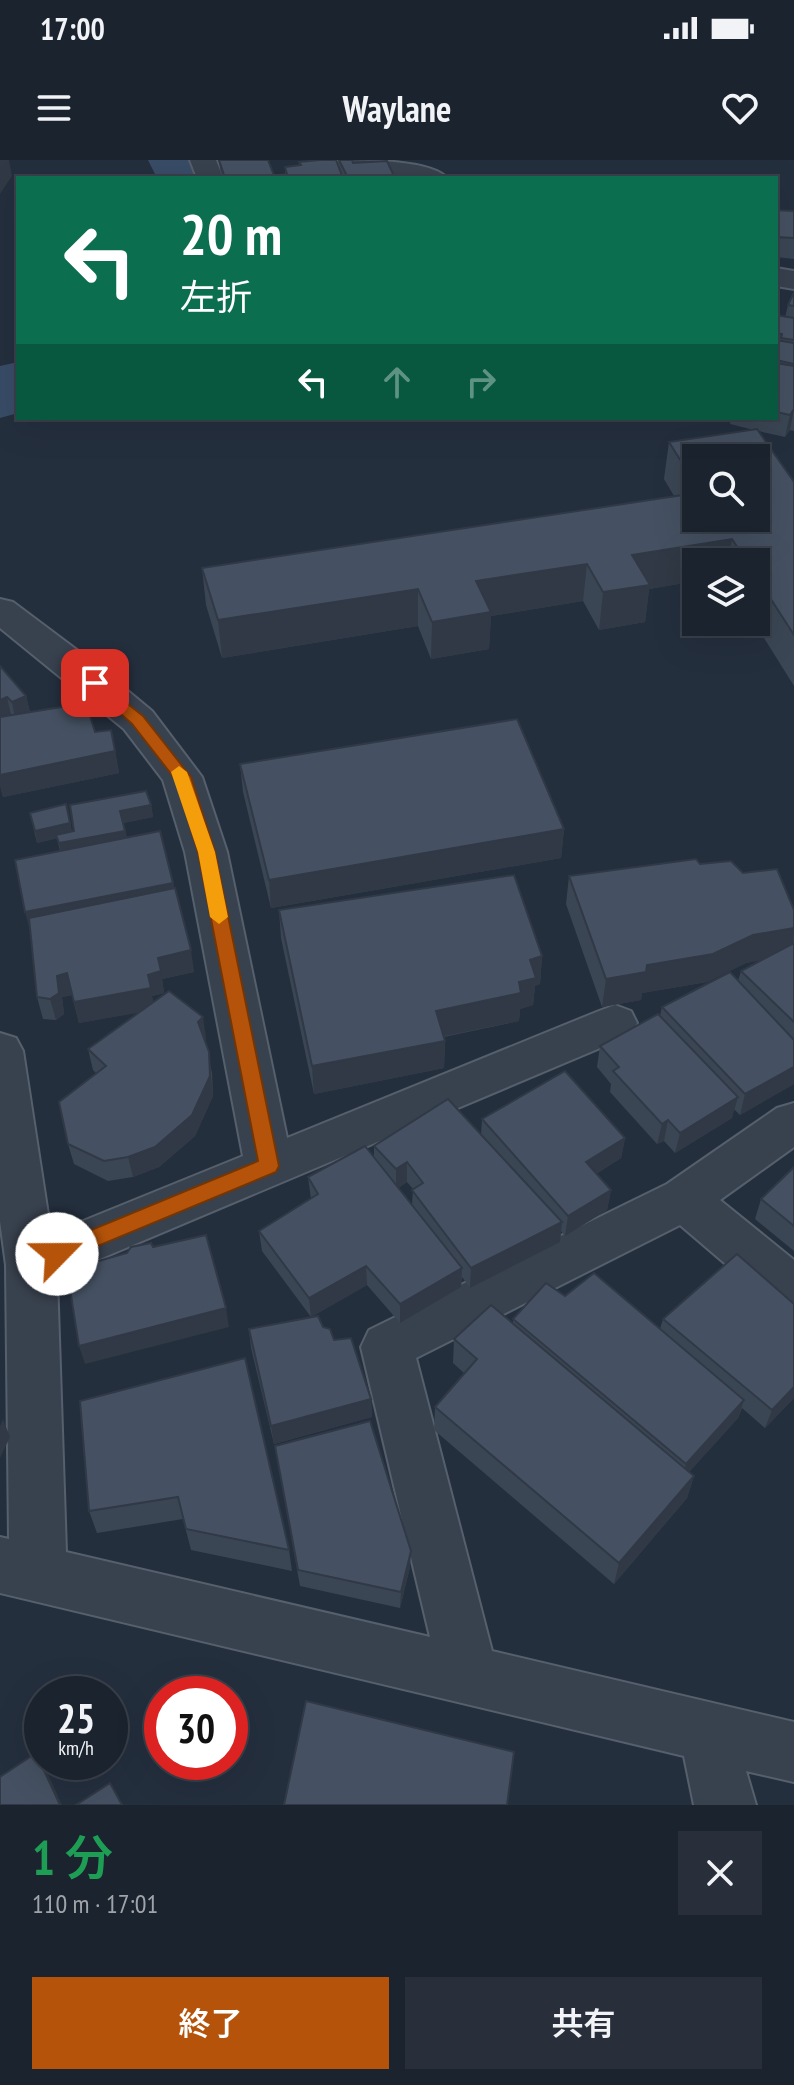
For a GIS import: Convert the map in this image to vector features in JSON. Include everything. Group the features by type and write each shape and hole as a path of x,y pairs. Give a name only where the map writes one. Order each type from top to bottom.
{"street":[{"path":"351,160 389,163 428,176"},
{"path":"0,610 80,670 138,720 182,777 206,852 269,1166"},
{"path":"31,1265 615,1023"},
{"path":"0,1051 31,1265 19,1570 794,1752"},
{"path":"469,1676 387,1347 684,1199 794,1122"},
{"path":"684,1199 794,1291"},
{"path":"714,1733 715,1771 725,1805"}],"building":[{"path":"219,160 268,160 274,176 224,176"},
{"path":"336,160 342,176 277,176 287,174 285,167 301,165 299,162"},
{"path":"339,160 352,160 353,163 387,161 394,176 347,176"},
{"path":"778,210 794,211 794,238 778,237"},
{"path":"794,292 794,306 788,305"},
{"path":"778,315 794,318 794,340 781,338 782,334 778,333"},
{"path":"778,340 794,343 794,364 778,360"},
{"path":"778,363 794,366 794,409 790,415 778,412"},
{"path":"757,429 767,444 682,444 682,463 669,442"},
{"path":"770,448 794,482 794,635 770,598 770,548 738,548 732,539 632,555 650,585 603,592 587,564 476,581 491,612 432,622 418,589 218,620 202,568 682,495 682,532 770,532"},
{"path":"0,666 26,696 12,702 7,697 0,700"},
{"path":"86,703 95,732 111,730 115,751 0,775 0,717"},
{"path":"517,719 564,829 269,880 240,764"},
{"path":"146,791 151,805 120,811 125,831 59,843 56,835 74,831 70,805"},
{"path":"66,804 70,823 35,831 30,813"},
{"path":"160,831 173,883 25,912 15,860"},
{"path":"696,859 700,864 731,861 743,873 777,869 794,910 794,928 753,935 713,954 647,965 646,972 606,979 569,876"},
{"path":"514,875 542,956 530,960 536,978 519,982 521,993 436,1011 445,1041 312,1066 279,910"},
{"path":"175,888 191,950 158,958 161,971 148,975 151,988 74,1002 67,973 57,976 59,993 50,999 37,997 29,918"},
{"path":"794,943 794,1022 741,971"},
{"path":"730,972 794,1040 794,1067 745,1094 662,1007"},
{"path":"169,991 203,1017 198,1022 209,1052 210,1076 192,1115 155,1147 128,1157 104,1161 68,1144 59,1102 106,1066 88,1049"},
{"path":"658,1014 738,1097 680,1133 668,1120 662,1124 613,1071 619,1067 600,1046"},
{"path":"565,1071 625,1138 586,1162 611,1190 568,1216 482,1119"},
{"path":"448,1099 562,1222 471,1268 412,1190 423,1183 407,1162 396,1169 374,1146"},
{"path":"365,1146 462,1268 400,1304 366,1266 309,1298 259,1231 318,1194 308,1177"},
{"path":"794,1167 794,1226 761,1199"},
{"path":"206,1235 226,1308 79,1346 67,1270 127,1253 131,1247 151,1243 153,1247"},
{"path":"737,1254 794,1304 794,1387 772,1410 663,1319"},
{"path":"594,1273 744,1400 686,1464 513,1319 546,1283 565,1296"},
{"path":"491,1305 694,1476 619,1563 435,1407 477,1359 454,1339"},
{"path":"318,1316 323,1327 330,1329 334,1340 351,1338 371,1399 271,1426 249,1329"},
{"path":"245,1358 289,1550 186,1529 178,1497 89,1511 80,1401"},
{"path":"370,1421 411,1551 401,1592 298,1570 275,1446"},
{"path":"306,1701 514,1752 507,1805 284,1805"},
{"path":"24,1761 24,1780 48,1780 60,1805 0,1805 0,1777"},
{"path":"110,1783 122,1805 76,1805"}],"waterway":[{"path":"178,160 187,176"},
{"path":"0,396 16,384"}],"slow traffic":[{"path":"179,772 206,852 219,917"}],"route":[{"path":"57,1254 269,1166 206,852 182,777 162,747 138,720 95,683"}]}
